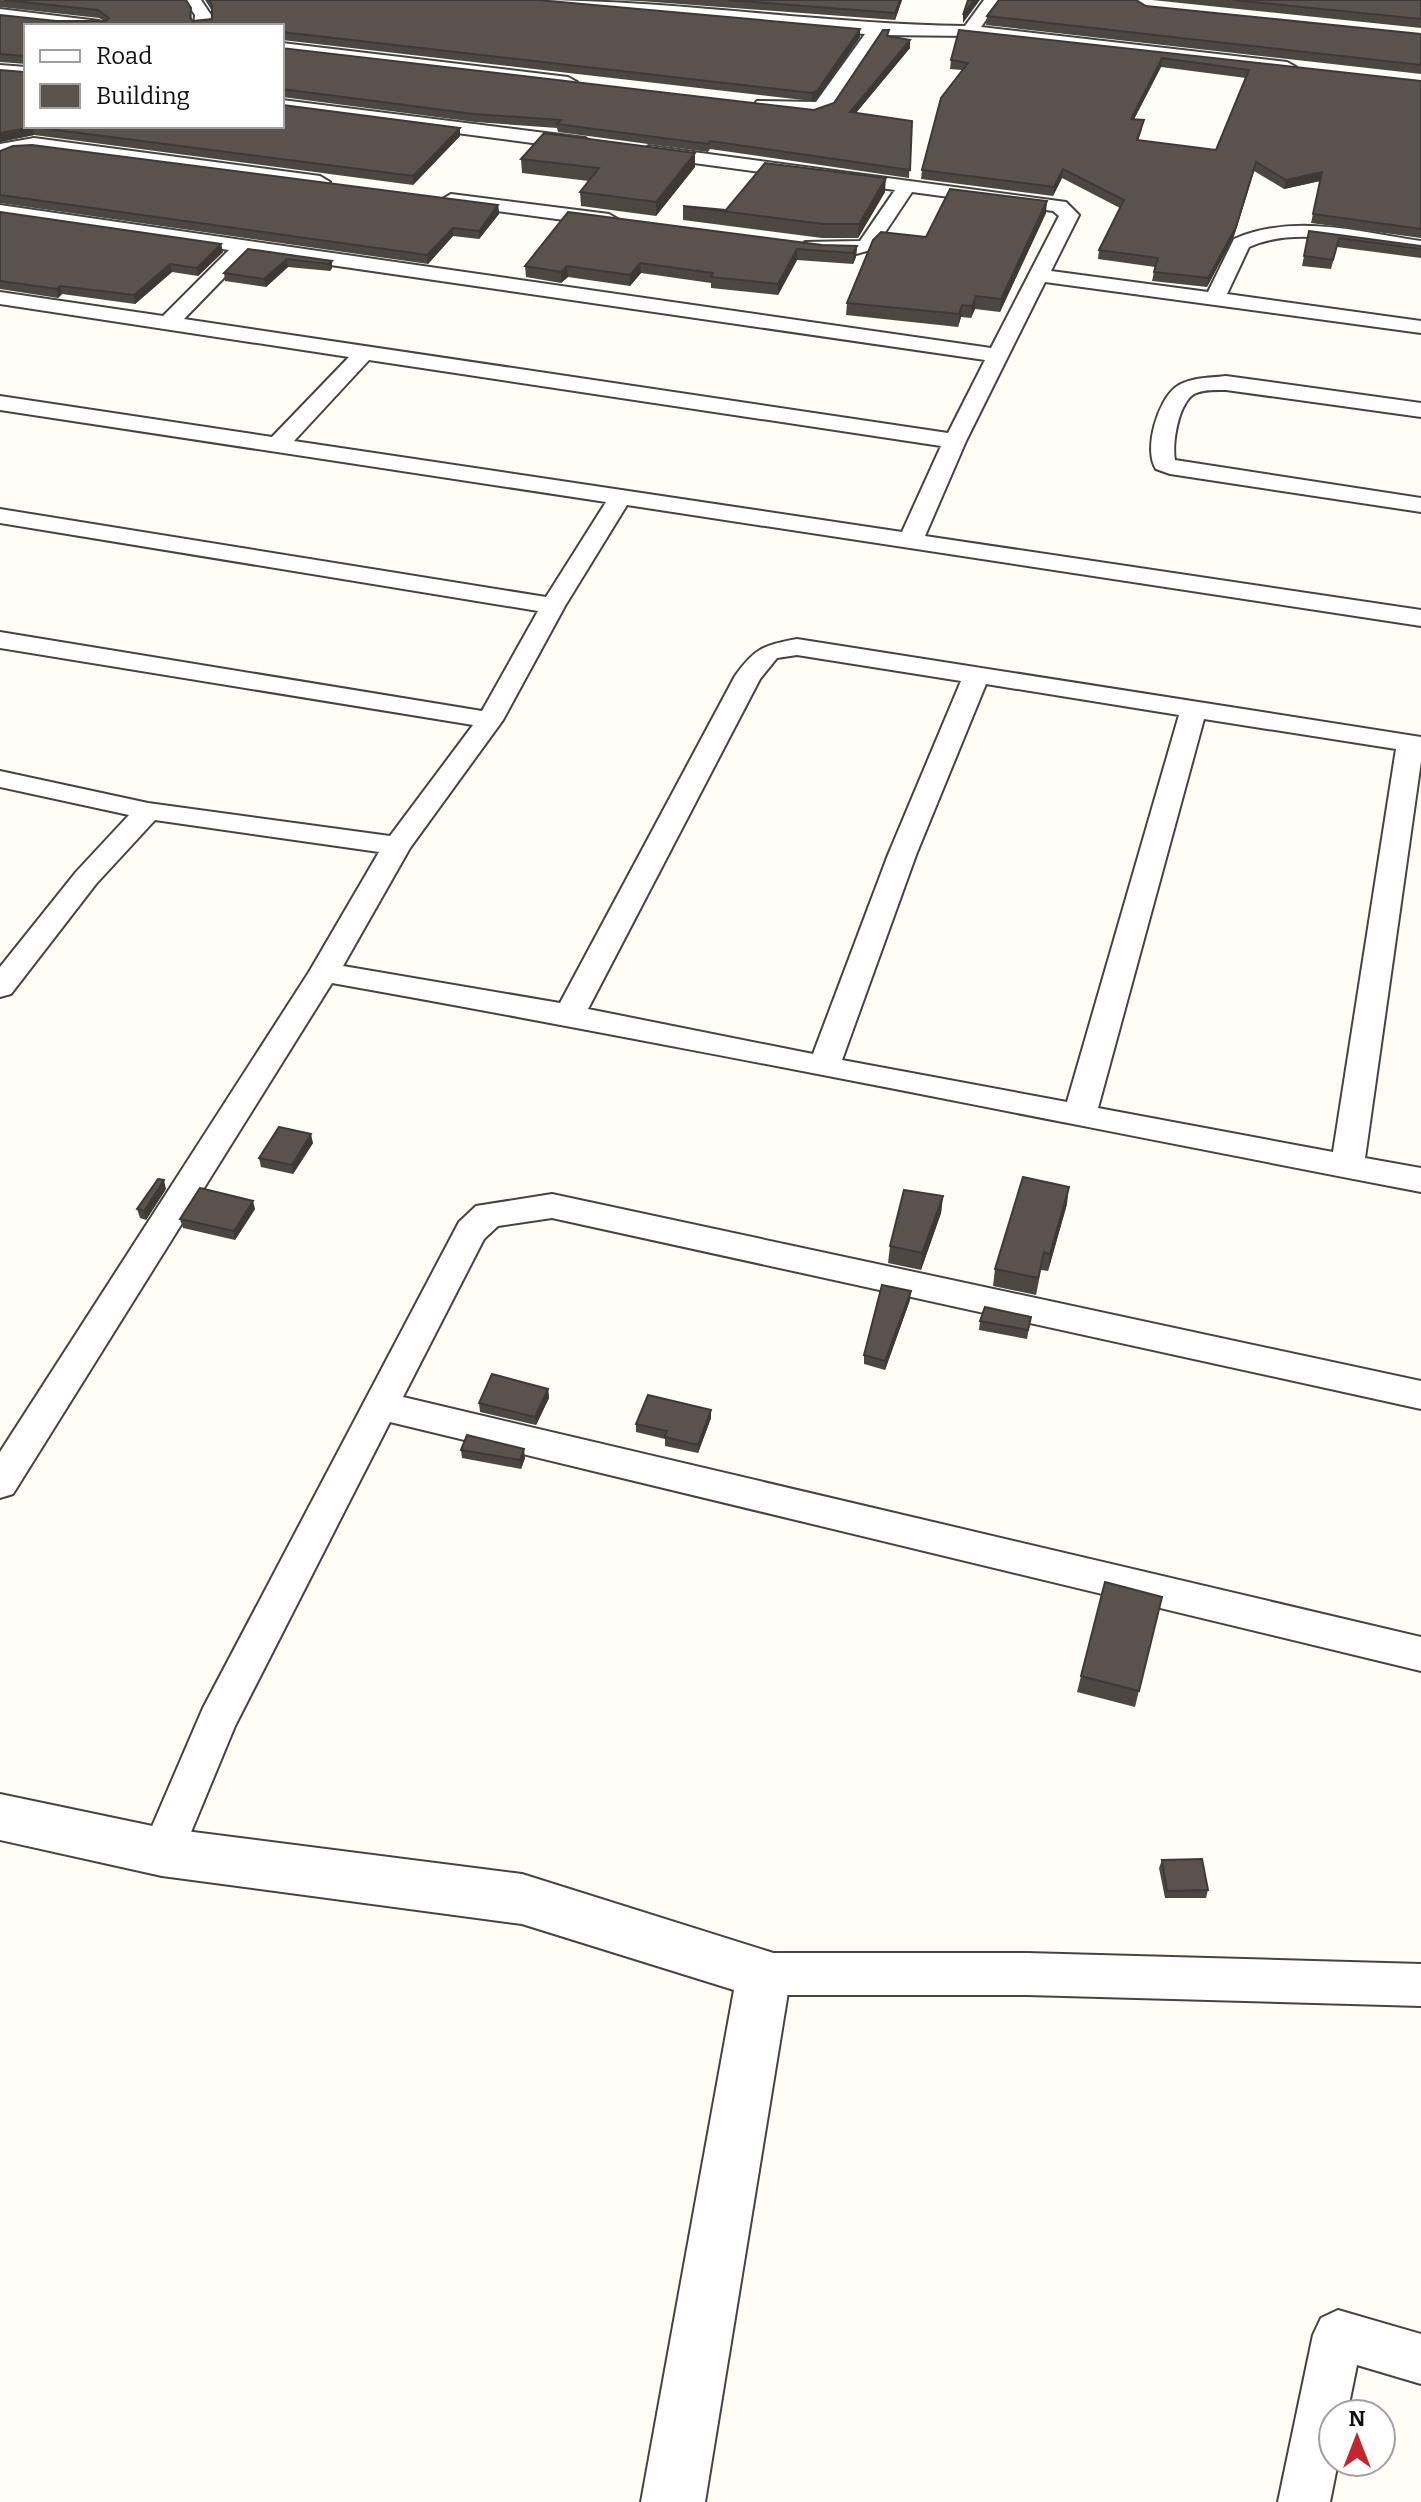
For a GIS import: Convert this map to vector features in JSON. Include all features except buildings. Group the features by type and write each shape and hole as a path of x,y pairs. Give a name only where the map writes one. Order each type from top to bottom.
{"street":[{"path":"193,0 203,15 202,24"},
{"path":"546,0 876,30 970,31 1300,68"},
{"path":"970,31 992,0"},
{"path":"0,14 82,24"},
{"path":"737,102 819,109 876,30"},
{"path":"284,48 579,83"},
{"path":"0,70 24,72"},
{"path":"284,105 1059,206 1069,215 955,441 911,539"},
{"path":"0,151 10,146 34,144 340,185"},
{"path":"791,244 863,247 876,236 907,186"},
{"path":"430,197 629,223"},
{"path":"0,211 999,356"},
{"path":"1215,299 1241,243 1264,233 1306,231 1421,247"},
{"path":"169,322 243,247"},
{"path":"1039,275 1421,327"},
{"path":"0,298 955,441"},
{"path":"279,443 363,354"},
{"path":"1421,410 1226,383 1207,384 1175,397 1162,450 1164,464 1170,467 1421,505"},
{"path":"0,403 1421,618"},
{"path":"0,1483 324,972 397,846 490,720 553,606 619,499"},
{"path":"0,516 553,606"},
{"path":"0,640 490,720"},
{"path":"569,1015 748,676 769,652 797,647 1416,744 1347,1166"},
{"path":"824,1067 902,855 977,674"},
{"path":"1080,1114 1194,708"},
{"path":"0,779 148,811 397,846"},
{"path":"0,987 86,878 148,811"},
{"path":"0,939 31,944"},
{"path":"324,972 569,1015 824,1067 1421,1180"},
{"path":"162,1852 217,1721 471,1231 488,1215 533,1206 567,1210 1421,1395"},
{"path":"381,1406 1421,1654"},
{"path":"0,1817 162,1852 522,1899 764,1974 1027,1974 1421,1985"},
{"path":"673,2502 764,1974"},
{"path":"1304,2502 1338,2335 1421,2359"}]}
